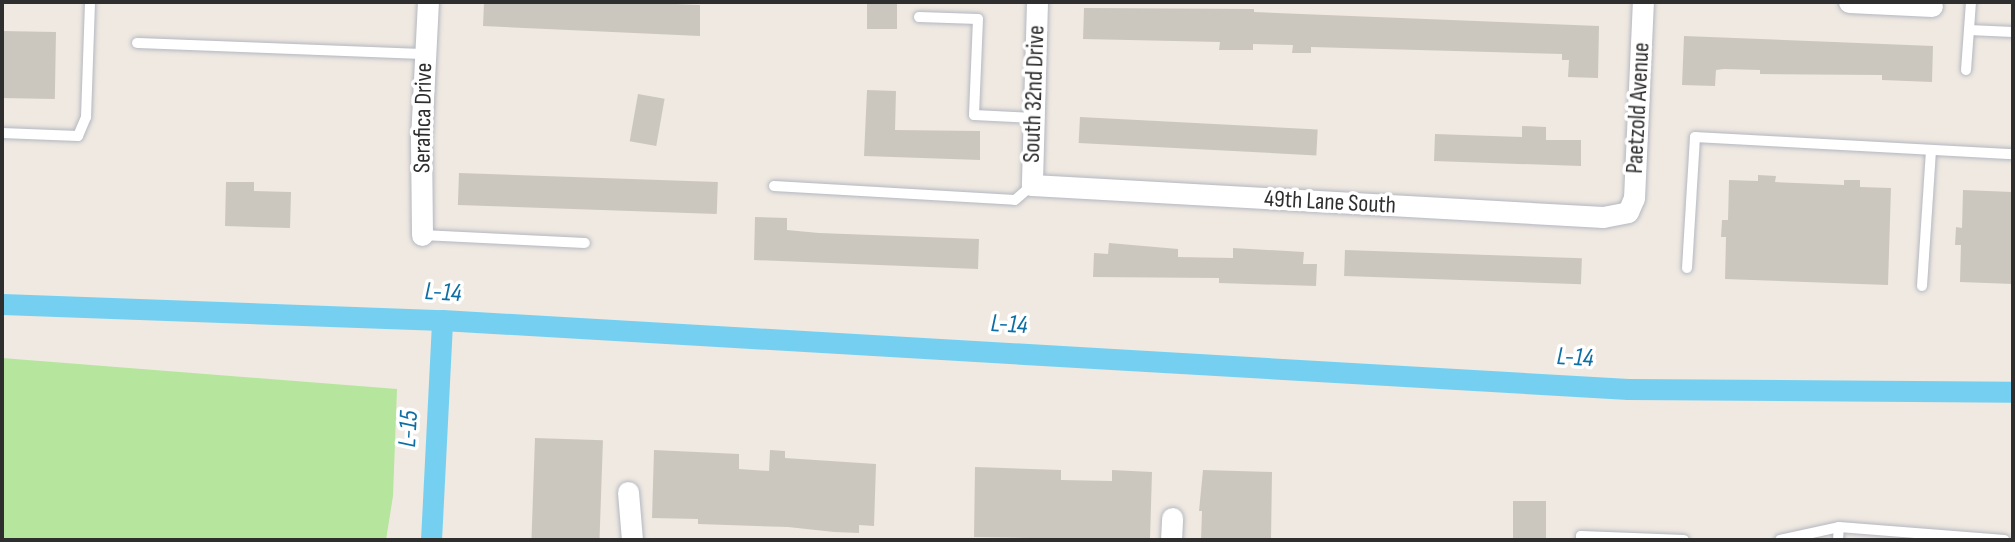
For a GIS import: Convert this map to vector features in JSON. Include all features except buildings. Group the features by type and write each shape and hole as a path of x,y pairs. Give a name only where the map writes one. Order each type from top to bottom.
{"street":[{"name":"Serafica Drive","path":"422,234 424,54 428,2"},
{"name":"South 32nd Drive","path":"1032,185 1037,2"},
{"name":"Paetzold Avenue","path":"1628,212 1634,198 1643,2"},
{"path":"1849,2 1932,6"},
{"name":"49th Lane South","path":"1032,185 1603,217 1628,212"},
{"path":"628,492 629,537 632,540"},
{"path":"1171,540 1172,518"}],"lane":[{"path":"2,133 78,136 86,117 90,2"},
{"path":"1966,70 1971,2"},
{"path":"919,17 978,19 974,115 1034,118"},
{"path":"1969,30 2013,32"},
{"path":"137,43 424,54"},
{"path":"1687,268 1695,137 2013,154"},
{"path":"1922,286 1931,150"},
{"path":"774,186 1015,200 1032,185"},
{"path":"422,234 584,243"},
{"path":"1838,540 1839,527"},
{"path":"1780,540 1839,527 2004,540"},
{"path":"1581,540 1581,536 1684,540"}],"green space":[{"path":"2,358 397,389 393,496 386,540 2,540"}],"waterway":[{"name":"L-14","path":"2,304 442,320 1628,389 2013,392"},
{"name":"L-15","path":"431,540 442,320"}]}
